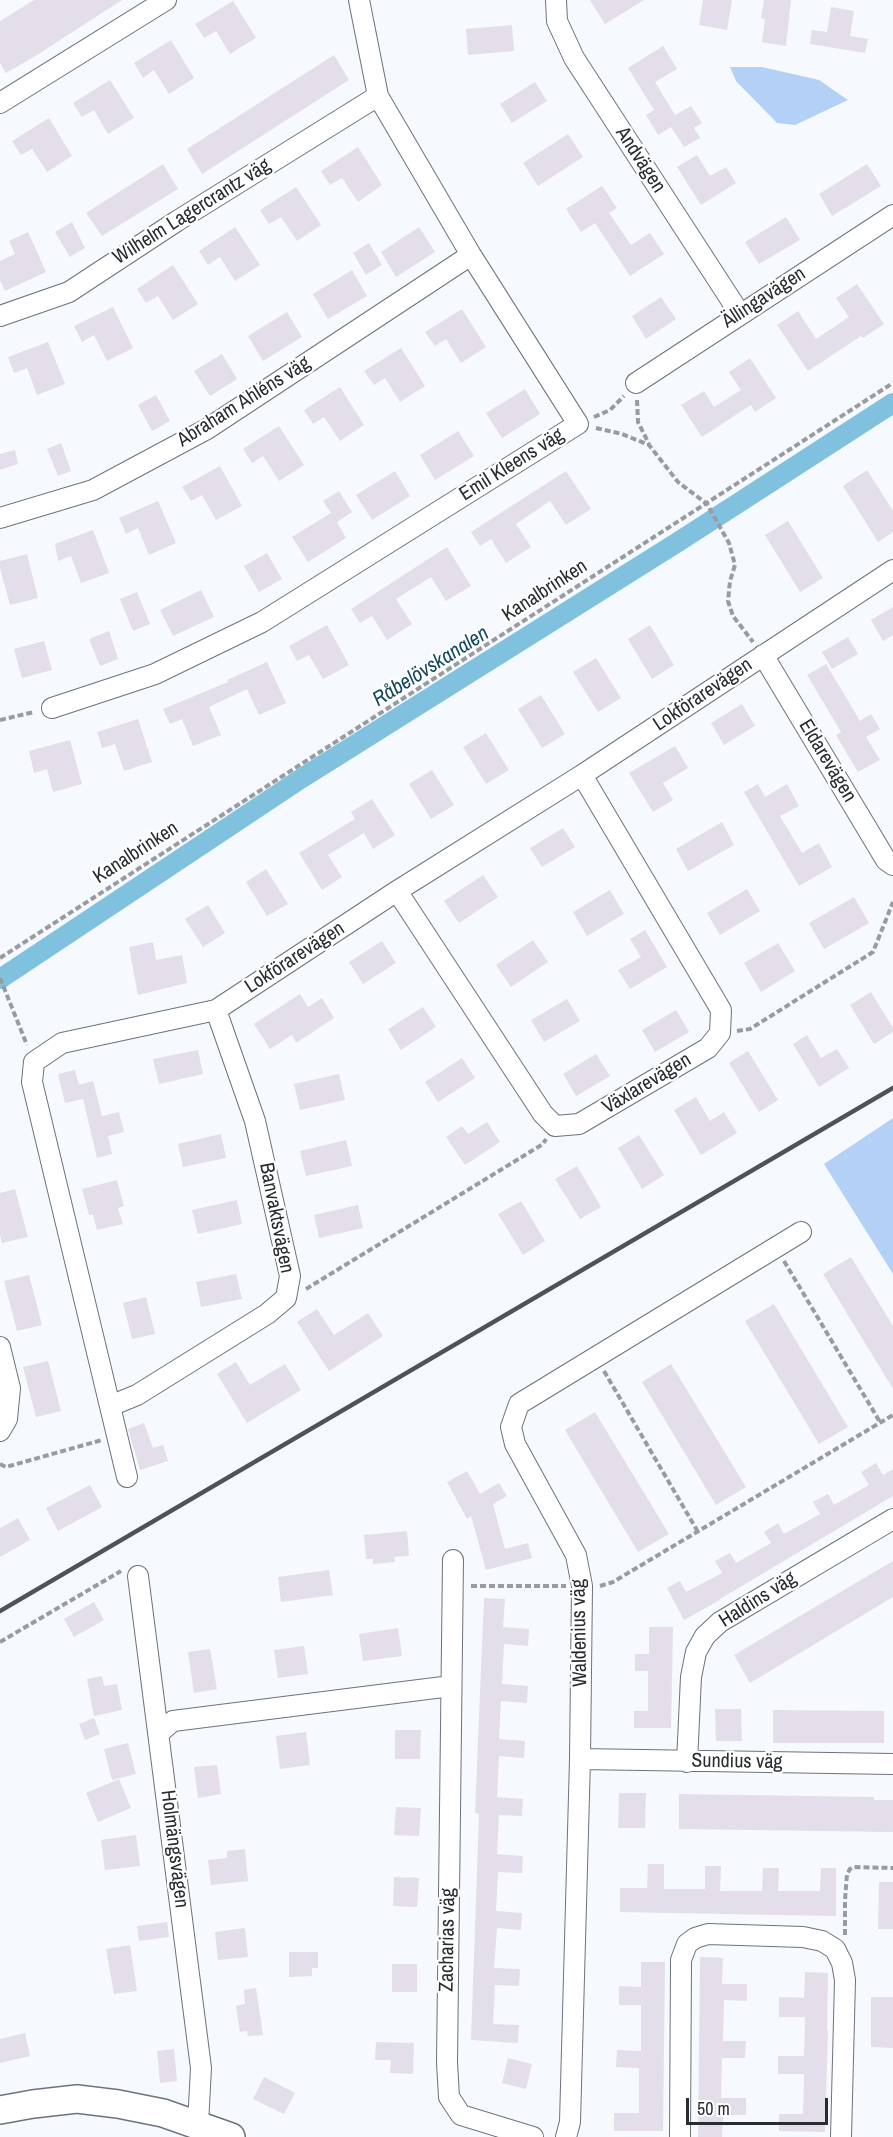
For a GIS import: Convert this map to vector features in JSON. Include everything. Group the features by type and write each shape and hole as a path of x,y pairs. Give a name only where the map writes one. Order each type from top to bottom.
{"main road":[{"path":"0,2110 33,2103 77,2099 163,2113 231,2137"}],"street":[{"path":"0,103 166,0"},
{"name":"Emil Kleens väg","path":"52,708 155,674 262,622 578,424 471,255 378,96 358,0"},
{"name":"Andvägen","path":"556,0 557,21 574,58 740,314"},
{"name":"Wilhelm Lagercrantz väg","path":"0,316 69,292 177,220 378,96"},
{"name":"Ällingavägen","path":"636,383 893,215"},
{"name":"Abraham Ahléns väg","path":"0,518 93,490 207,429 471,255"},
{"name":"Lokförarevägen","path":"34,1062 62,1043 216,1010 397,891 582,775 893,570"},
{"name":"Eldarevägen","path":"763,655 886,860 893,865"},
{"path":"582,775 721,1010 720,1033"},
{"path":"397,891 543,1114 555,1126"},
{"name":"Banvaktsvägen","path":"110,1406 137,1395 267,1314 286,1298 290,1276 255,1121 216,1010"},
{"name":"Växlarevägen","path":"555,1126 579,1125 708,1048 720,1033"},
{"path":"34,1062 32,1082 127,1478"},
{"name":"Waldenius väg","path":"566,2137 570,2110 580,1759 582,1586 576,1554 515,1444 511,1427 519,1404 801,1232"},
{"path":"0,1347 10,1388 7,1419 0,1431"},
{"name":"Haldins väg","path":"687,1762 692,1677 696,1652 705,1636 720,1622 893,1519"},
{"name":"Zacharias väg","path":"453,1560 447,2062 449,2097 462,2115 533,2137"},
{"name":"Holmängsvägen","path":"138,1576 201,2068 198,2124"},
{"path":"159,1732 172,1721 451,1686"},
{"name":"Sundius väg","path":"580,1759 893,1764"},
{"path":"680,2137 681,1960 687,1944 695,1938 708,1934 803,1937 822,1941 835,1949 842,1963 845,1980 841,2137"}],"path":[{"path":"578,424 610,411 636,383"},
{"path":"636,383 638,422 649,445 678,482 707,504 729,543 735,565 730,581 728,602 733,616 763,655"},
{"name":"Kanalbrinken","path":"0,958 893,383"},
{"path":"578,424 622,434 649,445"},
{"path":"0,720 52,708"},
{"path":"720,1033 750,1029 873,952 893,902"},
{"path":"0,978 34,1062"},
{"path":"286,1298 310,1287 543,1144 555,1126"},
{"path":"776,1248 881,1422"},
{"path":"596,1358 698,1532"},
{"path":"453,1585 598,1587 613,1582 893,1415"},
{"path":"0,1464 6,1467 117,1436"},
{"path":"0,1642 122,1570 138,1576"},
{"path":"835,1949 841,1947 845,1941 845,1900 847,1874 850,1869 853,1867 893,1868"}],"shaded area":[{"path":"730,67 762,67 819,80 848,100 795,125 777,123 736,81"},
{"path":"893,1118 893,1274 824,1164"}],"building":[{"path":"34,0 122,0 6,73 0,63 0,21"},
{"path":"590,0 644,0 605,24"},
{"path":"703,0 732,0 727,30 699,25"},
{"path":"764,0 791,0 786,46 762,42 765,19 761,18"},
{"path":"233,1 256,38 230,54 216,31 204,38 195,24"},
{"path":"831,7 854,11 850,36 868,39 865,53 810,44 812,30 827,32"},
{"path":"512,25 514,51 468,55 466,29"},
{"path":"171,40 194,78 169,94 154,70 143,78 134,63"},
{"path":"663,46 677,69 655,82 675,115 691,106 702,123 694,128 700,138 684,147 671,127 658,135 646,115 654,110 628,68"},
{"path":"334,55 349,80 202,174 187,149"},
{"path":"110,80 134,118 108,134 94,110 82,117 73,103"},
{"path":"535,82 547,101 512,123 500,104"},
{"path":"49,118 72,156 47,172 32,149 21,155 12,141"},
{"path":"568,134 583,157 538,186 523,163"},
{"path":"358,147 382,185 358,202 342,178 330,185 321,171"},
{"path":"697,155 710,176 726,167 736,183 701,205 677,167"},
{"path":"163,164 178,189 102,236 86,213"},
{"path":"867,164 881,186 832,216 819,194"},
{"path":"602,186 617,208 609,213 631,245 650,233 664,254 630,276 595,223 581,232 566,209"},
{"path":"296,187 321,225 297,241 281,217 269,224 260,210"},
{"path":"786,217 800,240 759,264 745,242"},
{"path":"72,222 85,248 70,257 55,232"},
{"path":"235,227 260,265 235,281 220,257 208,265 199,251"},
{"path":"419,227 435,252 396,277 381,252"},
{"path":"28,232 46,272 5,291 0,280 0,261 15,254 9,241"},
{"path":"369,243 382,265 366,275 353,253"},
{"path":"173,265 198,304 173,320 158,296 146,303 137,289"},
{"path":"352,270 367,296 328,319 313,294"},
{"path":"857,284 884,324 863,338 861,336 808,371 777,325 798,311 816,339 849,317 836,298"},
{"path":"661,297 676,319 646,339 632,316"},
{"path":"113,307 133,348 107,361 94,335 82,342 74,326"},
{"path":"462,309 486,347 461,363 446,339 435,346 425,332"},
{"path":"287,312 302,337 263,361 248,336"},
{"path":"48,342 65,384 37,395 27,368 14,373 8,357"},
{"path":"401,348 425,386 400,402 385,378 374,385 364,371"},
{"path":"222,354 237,379 210,396 194,371"},
{"path":"750,358 776,398 755,412 751,405 702,437 681,405 704,391 714,407 741,390 729,372"},
{"path":"340,387 364,425 340,441 324,417 313,424 304,410"},
{"path":"525,389 540,414 502,438 486,413"},
{"path":"156,395 170,421 152,431 138,405"},
{"path":"279,426 304,465 279,481 263,456 252,463 243,449"},
{"path":"458,431 474,456 435,480 420,455"},
{"path":"61,443 71,471 58,476 47,449"},
{"path":"15,450 18,464 0,470 0,454"},
{"path":"220,466 242,506 216,520 202,495 191,501 182,487"},
{"path":"867,470 893,511 893,532 878,542 843,486"},
{"path":"395,471 410,496 372,520 356,495"},
{"path":"566,471 591,509 566,525 550,501 516,524 531,547 506,563 491,539 480,546 471,532"},
{"path":"339,491 352,512 337,522 346,538 308,562 292,537 331,513 323,501"},
{"path":"158,501 176,543 149,555 138,528 126,534 119,518"},
{"path":"788,521 823,578 800,592 765,535"},
{"path":"93,530 109,573 81,583 71,556 58,561 55,544"},
{"path":"447,547 471,586 446,601 431,577 396,599 412,624 387,640 372,616 360,623 351,609"},
{"path":"267,553 282,579 259,592 244,566"},
{"path":"27,554 38,598 10,605 0,561"},
{"path":"201,590 214,617 173,636 160,610"},
{"path":"137,592 150,624 133,631 120,599"},
{"path":"893,607 893,635 883,641 871,620"},
{"path":"327,625 349,665 323,679 309,655 297,661 289,646"},
{"path":"650,625 674,665 652,679 628,639"},
{"path":"109,631 118,659 100,666 89,639"},
{"path":"848,637 858,654 832,669 822,652"},
{"path":"44,641 52,670 22,678 14,649"},
{"path":"596,658 621,698 598,712 573,672"},
{"path":"267,662 286,703 259,715 247,689 209,707 221,735 193,746 182,719 170,724 163,709 228,682 227,680"},
{"path":"826,664 860,721 871,714 880,729 866,737 880,760 858,772 836,735 841,732 807,675"},
{"path":"541,695 565,734 542,748 518,709"},
{"path":"742,704 755,726 724,745 711,723"},
{"path":"138,719 152,762 124,771 115,744 102,748 97,732"},
{"path":"486,733 509,770 486,784 463,747"},
{"path":"70,740 82,784 53,792 47,769 34,773 29,751"},
{"path":"675,746 688,768 663,783 673,800 653,812 629,773"},
{"path":"432,770 454,805 431,819 409,784"},
{"path":"758,784 765,797 787,784 799,806 780,816 802,853 819,843 832,867 799,886 744,792"},
{"path":"372,799 395,835 373,849 364,833 328,855 342,877 322,890 299,853 355,819 351,812"},
{"path":"722,822 734,845 688,871 676,849"},
{"path":"563,828 575,847 542,867 530,848"},
{"path":"266,869 288,904 267,916 246,882"},
{"path":"483,875 498,897 459,923 444,901"},
{"path":"747,889 760,911 720,935 707,913"},
{"path":"610,890 624,914 587,936 573,912"},
{"path":"854,897 869,923 824,949 809,923"},
{"path":"208,905 225,933 203,947 185,919"},
{"path":"645,930 667,967 630,989 618,970 641,957 630,939"},
{"path":"533,940 548,962 511,987 496,965"},
{"path":"382,941 396,963 363,984 349,962"},
{"path":"153,942 156,960 182,955 187,983 138,995 129,947"},
{"path":"778,943 795,971 761,992 744,963"},
{"path":"871,992 893,1028 893,1032 874,1044 850,1005"},
{"path":"300,994 308,1007 322,998 334,1018 296,1043 292,1035 270,1049 254,1024"},
{"path":"567,999 580,1021 544,1042 531,1020"},
{"path":"423,1007 436,1027 401,1050 388,1029"},
{"path":"676,1010 689,1032 655,1052 642,1030"},
{"path":"807,1035 821,1058 837,1049 849,1068 819,1087 793,1044"},
{"path":"198,1050 203,1074 159,1084 153,1059"},
{"path":"748,1051 778,1100 759,1112 729,1063"},
{"path":"596,1054 610,1076 576,1096 563,1074"},
{"path":"462,1058 475,1078 438,1102 425,1082"},
{"path":"75,1070 79,1085 93,1081 102,1116 119,1112 124,1132 108,1136 112,1154 97,1158 83,1099 65,1103 58,1074"},
{"path":"339,1074 345,1100 300,1110 294,1084"},
{"path":"696,1097 710,1121 724,1112 737,1133 701,1155 674,1110"},
{"path":"487,1122 500,1142 465,1165 446,1137 462,1126 468,1134"},
{"path":"221,1134 226,1158 183,1167 178,1144"},
{"path":"639,1135 664,1175 642,1189 618,1148"},
{"path":"346,1140 352,1166 306,1176 300,1151"},
{"path":"577,1166 601,1207 580,1219 555,1179"},
{"path":"117,1180 124,1206 118,1208 123,1224 97,1230 93,1215 89,1215 82,1189"},
{"path":"15,1189 28,1237 2,1243 0,1193"},
{"path":"237,1200 242,1224 198,1234 192,1210"},
{"path":"521,1201 545,1241 523,1255 498,1214"},
{"path":"358,1205 363,1228 319,1238 314,1215"},
{"path":"851,1257 893,1326 893,1389 823,1274"},
{"path":"236,1274 242,1299 201,1307 196,1282"},
{"path":"29,1275 42,1325 17,1331 4,1281"},
{"path":"146,1297 155,1334 132,1339 123,1303"},
{"path":"774,1304 848,1427 819,1444 745,1321"},
{"path":"317,1309 334,1335 368,1313 383,1336 329,1371 297,1322"},
{"path":"48,1361 61,1411 36,1417 23,1367"},
{"path":"236,1362 250,1385 285,1364 301,1390 247,1423 217,1374"},
{"path":"671,1364 746,1487 716,1505 642,1382"},
{"path":"595,1412 669,1534 638,1552 565,1430"},
{"path":"144,1423 153,1448 163,1445 168,1461 140,1470 128,1429"},
{"path":"876,1463 883,1475 893,1469 893,1496 684,1620 667,1588 680,1581 686,1592 722,1573 715,1561 730,1553 736,1563 771,1543 764,1532 778,1523 784,1534 820,1514 813,1502 828,1494 834,1505 869,1485 861,1472"},
{"path":"467,1471 480,1494 499,1483 507,1496 493,1504 505,1549 528,1543 532,1558 486,1570 471,1516 467,1519 447,1482"},
{"path":"90,1485 102,1507 58,1531 46,1508"},
{"path":"18,1518 30,1540 0,1557 0,1528"},
{"path":"407,1531 409,1556 394,1557 395,1562 373,1564 373,1559 366,1559 364,1535"},
{"path":"893,1561 893,1597 750,1683 734,1655"},
{"path":"329,1570 333,1595 281,1602 278,1577"},
{"path":"484,1598 505,1599 503,1627 529,1629 528,1646 504,1644 502,1684 528,1686 527,1703 501,1701 499,1739 525,1741 524,1758 499,1756 497,1797 523,1799 522,1816 499,1815 497,1854 523,1856 522,1873 498,1872 496,1911 522,1913 521,1930 497,1928 494,1968 520,1969 519,1986 495,1985 493,2024 519,2025 518,2043 471,2040 479,1814 475,1813"},
{"path":"94,1602 104,1620 74,1637 64,1619"},
{"path":"649,1627 673,1627 671,1728 634,1728 634,1711 648,1711 648,1671 635,1671 635,1654 649,1654"},
{"path":"398,1628 402,1656 363,1661 359,1634"},
{"path":"304,1646 308,1674 278,1678 274,1650"},
{"path":"210,1649 217,1689 194,1693 188,1652"},
{"path":"102,1676 104,1686 117,1684 122,1710 94,1716 87,1679"},
{"path":"715,1709 741,1709 742,1741 716,1741"},
{"path":"773,1710 884,1711 884,1743 773,1743"},
{"path":"94,1718 100,1734 85,1740 79,1724"},
{"path":"395,1730 421,1730 420,1759 395,1759"},
{"path":"306,1732 310,1765 280,1769 276,1736"},
{"path":"128,1743 136,1774 112,1780 104,1749"},
{"path":"217,1765 221,1794 198,1798 194,1767"},
{"path":"119,1779 131,1808 98,1822 86,1793"},
{"path":"619,1793 646,1793 645,1828 618,1828"},
{"path":"679,1794 874,1797 874,1800 893,1800 893,1832 679,1829"},
{"path":"396,1807 421,1808 419,1836 394,1835"},
{"path":"136,1835 140,1866 105,1870 101,1840"},
{"path":"245,1849 248,1881 211,1885 208,1860 227,1858 227,1851"},
{"path":"648,1864 664,1864 664,1889 705,1889 705,1866 721,1866 720,1891 762,1891 763,1868 779,1868 778,1891 820,1891 821,1868 836,1868 836,1916 620,1912 620,1888 647,1888"},
{"path":"394,1877 419,1878 417,1907 393,1906"},
{"path":"879,1882 893,1882 893,1929 878,1929"},
{"path":"167,1922 169,1937 139,1941 137,1926"},
{"path":"245,1928 248,1957 218,1960 215,1932"},
{"path":"130,1945 137,1991 114,1994 106,1949"},
{"path":"289,1952 318,1952 318,1968 312,1968 312,1976 289,1977"},
{"path":"700,1957 723,1958 722,1984 747,1984 747,2001 724,2000 723,2041 746,2041 745,2058 722,2058 721,2098 746,2098 746,2115 723,2115 722,2137 698,2137"},
{"path":"641,1962 665,1962 663,2131 614,2131 614,2113 639,2113 639,2068 616,2067 617,2050 641,2051 641,2005 619,2005 619,1986 641,1987"},
{"path":"392,1964 417,1964 417,1992 392,1992"},
{"path":"805,1972 828,1973 825,2132 779,2131 779,2114 803,2114 804,2074 778,2074 778,2056 804,2056 805,2017 779,2017 779,1997 804,1998"},
{"path":"256,1988 263,2035 248,2036 247,2031 240,2032 236,2006 245,2004 244,1990"},
{"path":"871,1997 893,1997 893,2048 871,2047"},
{"path":"25,2033 30,2056 0,2063 0,2039"},
{"path":"376,2042 414,2043 413,2074 390,2073 391,2060 375,2060"},
{"path":"174,2049 177,2081 160,2083 157,2051"},
{"path":"508,2058 532,2064 526,2089 502,2083"},
{"path":"264,2077 295,2093 284,2114 253,2099"}],"waterway":[{"name":"Råbelövskanalen","path":"0,979 302,778 678,542 893,403"}],"railway":[{"path":"0,1611 893,1088"}]}
